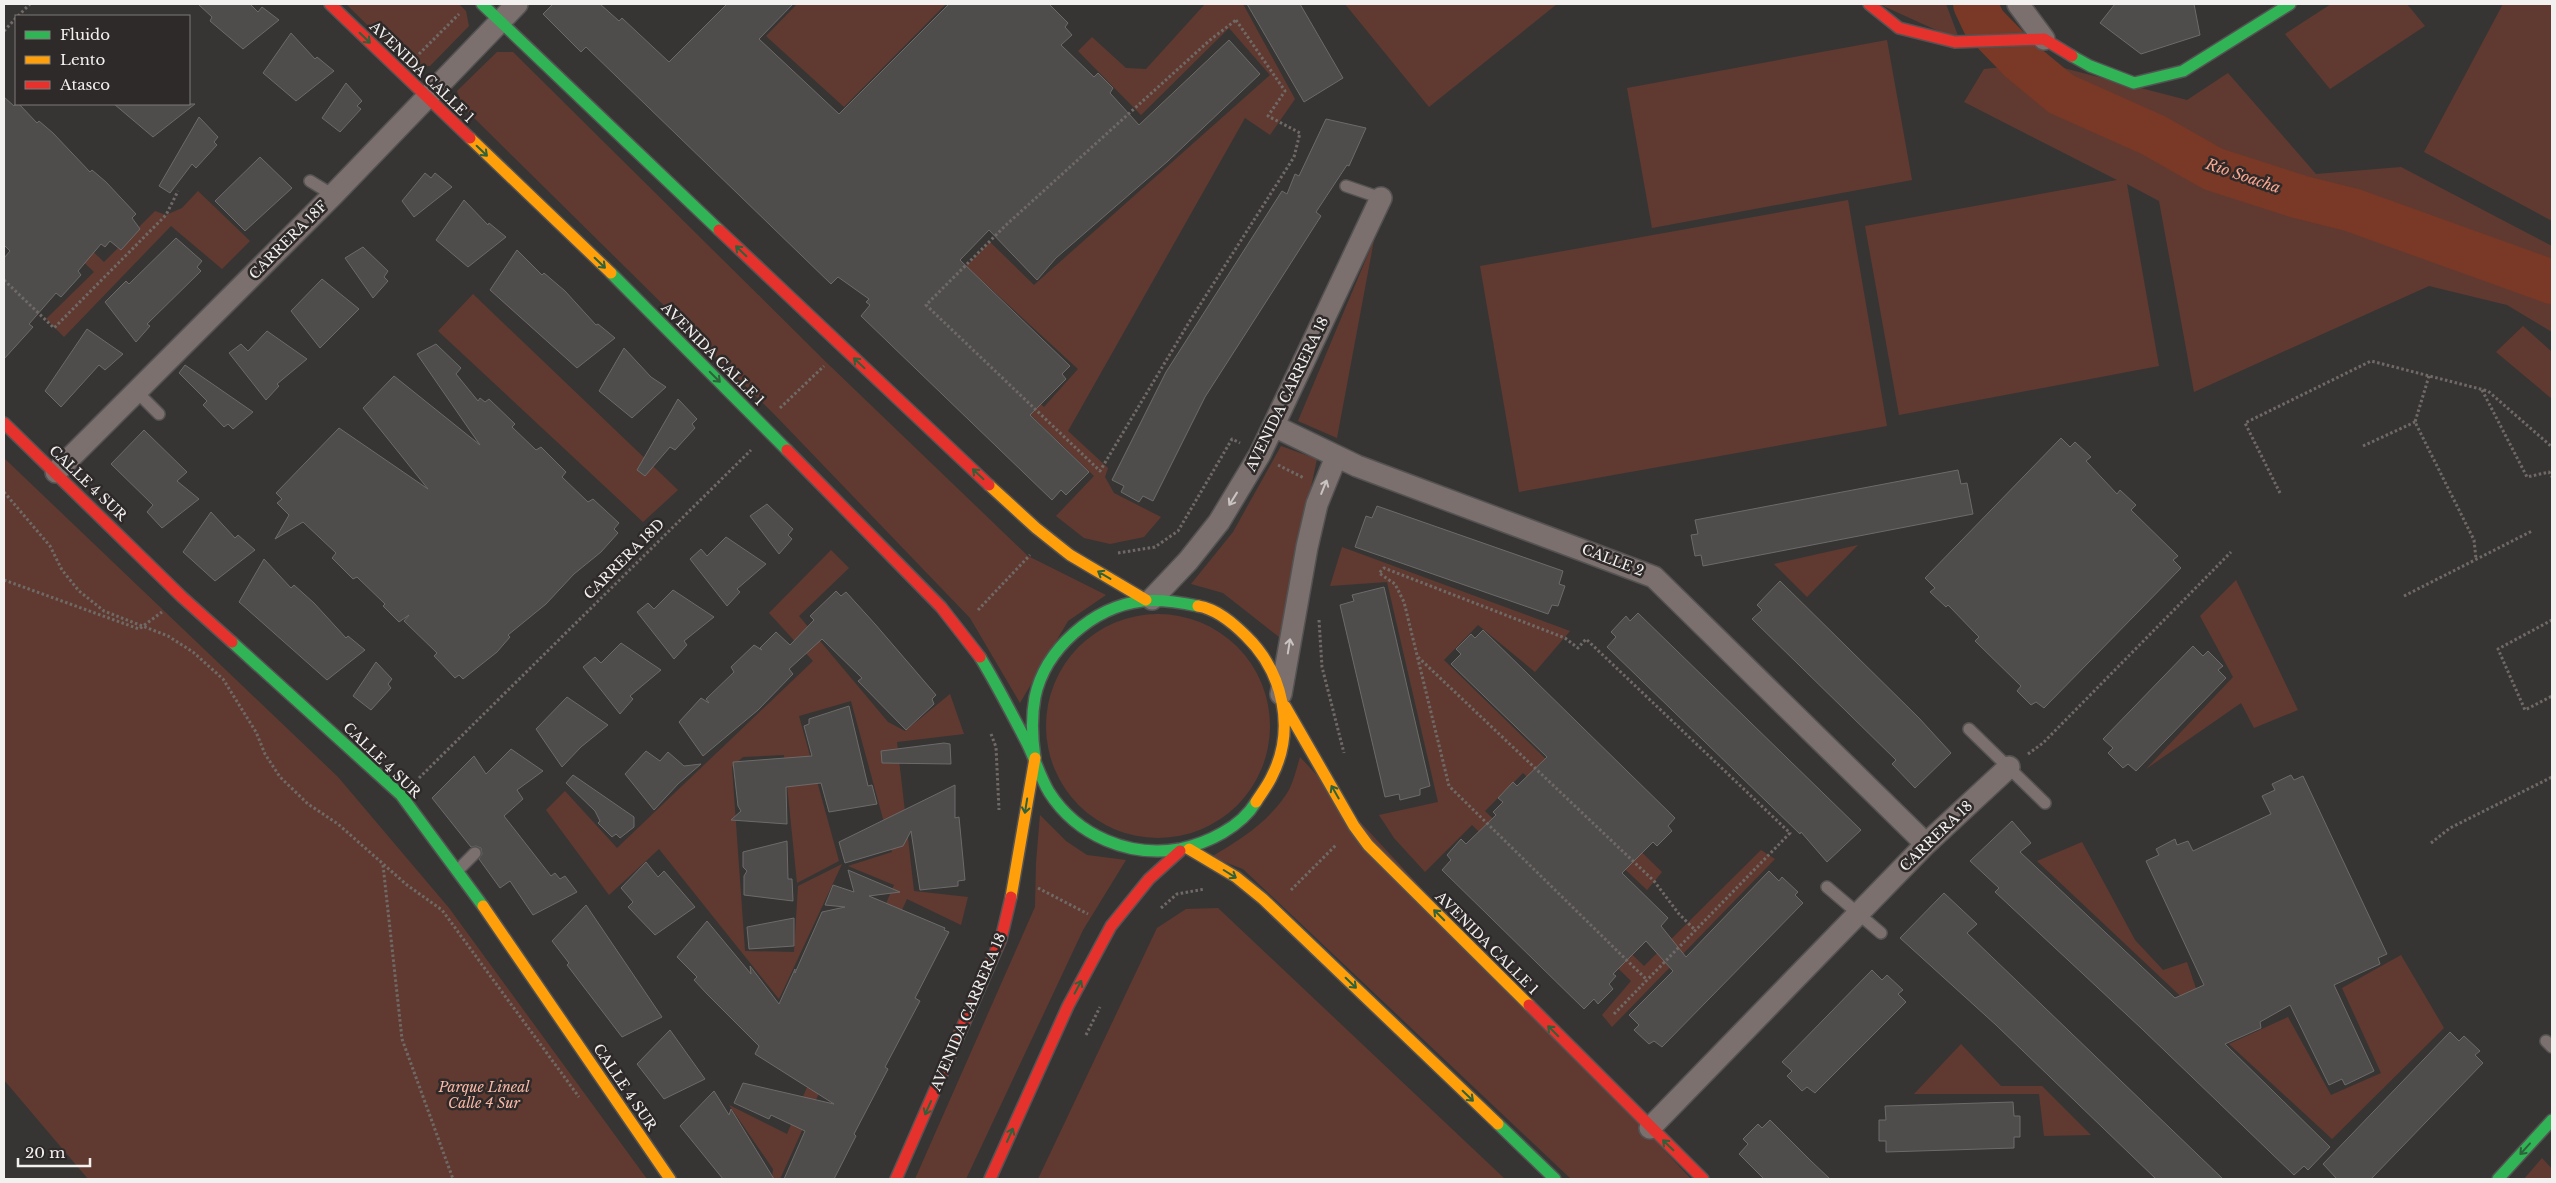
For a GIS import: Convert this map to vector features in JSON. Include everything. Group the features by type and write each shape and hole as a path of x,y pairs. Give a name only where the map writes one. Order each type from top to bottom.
{"main road":[{"name":"AVENIDA CALLE 1","path":"330,4 649,310 960,629 987,672 1035,758"},
{"path":"482,4 842,347 1048,538 1070,554 1149,599 1186,602 1219,614 1247,634 1268,662 1282,698 1284,741 1274,777 1253,809 1224,834 1184,850 1149,879 1111,926 1068,1006 990,1179"},
{"path":"1869,4 1898,28 1955,42 2036,39 2090,66 2134,83 2183,71 2290,4"},
{"name":"CALLE 4 SUR","path":"4,423 182,597 401,795 458,870 670,1179"},
{"name":"AVENIDA CARRERA 18","path":"896,1179 1001,939 1016,877 1035,758 1032,735 1032,711 1041,678 1058,648 1083,624 1113,608 1149,599"},
{"name":"AVENIDA CALLE 1","path":"1282,698 1354,826 1368,845 1650,1128 1704,1179"},
{"path":"1035,758 1047,788 1064,812 1087,831 1113,845 1142,852 1184,850 1236,877 1273,908 1555,1179"},
{"path":"2498,1179 2543,1136 2552,1120"}],"street":[{"name":"CARRERA 18F","path":"56,472 333,195 412,111 428,99 517,4"},
{"path":"2018,4 2036,39"},
{"name":"AVENIDA CARRERA 18","path":"1149,599 1188,562 1219,522 1260,454 1381,198"},
{"name":"CALLE 2","path":"1274,426 1336,458 1654,577 1926,844"},
{"path":"1282,698 1298,588 1317,504 1336,458"},
{"name":"CARRERA 18","path":"1650,1128 1926,844 2009,767"}],"lane":[{"path":"310,181 333,195"},
{"path":"1346,186 1381,198"},
{"path":"136,392 159,414"},
{"path":"1970,729 2045,803"},
{"path":"458,870 475,853"},
{"path":"1827,887 1881,933"}],"path":[{"path":"19,15 30,4"},
{"path":"400,72 462,11"},
{"path":"4,31 15,19"},
{"path":"1236,20 1285,91 1268,116 1300,133 1294,157 1185,327 1100,471 926,305 1006,225 1210,40 1236,20"},
{"path":"4,280 54,328 166,215 178,191"},
{"name":"CARRERA 18D","path":"401,795 770,433 774,414 842,347"},
{"path":"2280,493 2244,423 2371,360 2488,391 2552,448"},
{"path":"2429,376 2415,422 2474,540 2476,559"},
{"path":"2481,390 2527,477 2549,472 2552,477"},
{"path":"2362,446 2415,422"},
{"path":"1112,553 1131,552 1155,547 1178,531 1232,440 1324,488"},
{"path":"4,492 50,546 62,570 79,591 104,610 168,636 194,652 223,679 256,732 265,754 280,777 308,804 338,824 383,864 442,910 582,1101"},
{"path":"2404,596 2532,531"},
{"path":"960,629 1048,538"},
{"path":"2009,767 2043,743 2231,552"},
{"path":"1614,1014 1790,833 1586,639 1578,648 1564,638 1384,568 1379,574 1395,584 1404,602 1449,786 1647,980"},
{"path":"4,580 139,629 182,597"},
{"path":"1318,614 1322,666 1338,736 1345,754"},
{"path":"2552,620 2498,649 2525,710 2552,696"},
{"path":"1417,656 1654,882 1679,914 1695,930"},
{"path":"990,730 996,747 998,814"},
{"path":"2431,843 2450,828 2552,777"},
{"path":"1273,908 1354,826"},
{"path":"383,864 402,1039 453,1179"},
{"path":"1016,877 1111,926"},
{"path":"1157,911 1177,894 1204,889 1212,891"}],"green space":[{"path":"346,4 459,4 466,11 469,26 430,66 410,67"},
{"path":"797,4 946,4 844,107 766,36"},
{"path":"1205,4 1243,4 1295,99 1270,135 1245,118 1068,431 1108,468 1105,477 1114,493 1161,517 1144,537 1110,544 1084,538 1056,516 1094,476 882,271 889,265 1044,407 1078,369 966,266 990,242 1034,285 1270,75 1229,28 1141,115 1078,51 1092,37 1126,68 1146,69"},
{"path":"1345,4 1557,4 1429,107"},
{"path":"1879,4 1946,4 1960,41"},
{"path":"2331,4 2407,4 2425,26 2330,89 2285,34"},
{"path":"2503,4 2552,4 2552,221 2424,152"},
{"path":"1887,40 1912,180 1652,228 1627,88"},
{"path":"497,52 513,52 827,363 1028,556 1106,595 1068,621 1020,703 970,618 774,414 463,107 457,91"},
{"path":"2044,63 2187,100 2228,73 2316,174 2401,167 2552,246 2552,332 2507,305 2429,286 2194,392 2159,201 2127,184 2159,366 1899,415 1865,226 2117,180 1964,102 1984,69"},
{"path":"4,168 104,262 155,211 166,215 182,208 198,191 250,241 222,269 171,226 64,337 46,319 94,272 4,186"},
{"path":"1848,200 1887,426 1519,492 1480,266"},
{"path":"1374,240 1337,438 1298,421"},
{"path":"473,294 678,490 643,522 438,331"},
{"path":"2523,326 2552,352 2552,399 2496,352"},
{"path":"1281,446 1317,459 1279,637 1223,593 1191,584 1233,532"},
{"name":"Parque Lineal Calle 4 Sur","path":"4,458 338,777 449,908 647,1179 88,1179 4,1080"},
{"path":"1858,545 1807,597 1774,564"},
{"path":"1342,547 1570,631 1535,672 1478,625 1444,660 1662,872 1647,890 1523,773 1485,811 1644,966 1761,850 1775,859 1612,1027 1602,1015 1631,981 1472,825 1425,872 1394,838 1379,815 1438,802 1387,582 1330,586"},
{"path":"831,550 849,568 799,616 888,722 905,731 950,694 964,734 897,742 914,891 968,897 961,925 907,899 780,1179 772,1179 773,1169 729,1105 787,1134 894,885 848,866 892,852 851,701 799,716 839,861 797,883 784,755 743,757 732,767 745,951 794,952 798,886 842,864 779,999 659,849 609,895 546,810 565,791 617,848 813,661 769,613"},
{"path":"2236,580 2298,710 2254,728 2241,703 2146,769 2233,677 2200,616"},
{"path":"1158,614 1180,616 1211,627 1229,639 1245,655 1257,673 1265,693 1270,726 1268,748 1257,779 1245,797 1229,813 1211,825 1191,833 1158,838 1136,836 1105,825 1087,813 1071,797 1059,779 1051,759 1046,726 1048,704 1059,673 1071,655 1087,639 1105,627 1125,619"},
{"path":"1300,757 1691,1179 1571,1179 1243,869 1211,857 1244,836 1273,811 1289,790"},
{"path":"1040,815 1066,841 1087,855 1126,860 1083,930 966,1179 915,1179 1035,907"},
{"path":"2082,842 2135,940 2163,970 2187,962 2207,1021 2037,861"},
{"path":"1218,908 1505,1179 1038,1179 1157,928 1186,909"},
{"path":"2401,955 2444,1028 2332,1139 2229,1044 2288,1017 2331,1095 2381,1073 2342,988"},
{"path":"1961,1044 2001,1086 2042,1086 2091,1135 2044,1136 2039,1094 1914,1094"},
{"path":"2542,1158 2552,1169 2552,1179 2524,1179"}],"building":[{"path":"198,4 250,4 258,12 262,7 279,20 243,49 210,21 212,17"},
{"path":"553,4 600,4 619,21 622,18 669,62 727,4 793,4 759,39 839,114 949,4 1049,4 1068,23 1065,27 1072,35 1061,45 1094,77 1098,73 1113,88 1110,93 1139,125 1229,40 1260,74 1168,161 1056,258 1037,280 989,230 960,260 1070,366 1062,374 1066,379 1030,415 1089,472 1066,495 1061,490 1052,500 861,316 870,305 866,302 869,299 838,277 831,284 586,47 581,52 543,14"},
{"path":"1247,4 1300,4 1343,78 1304,102"},
{"path":"2115,4 2194,4 2200,35 2141,54 2100,23"},
{"path":"291,33 315,59 317,57 334,71 296,101 263,73"},
{"path":"346,83 362,101 357,106 361,109 340,132 322,118"},
{"path":"4,97 14,106 20,105 37,123 39,121 53,133 90,172 92,170 106,182 136,214 132,218 140,229 121,250 110,241 105,247 101,244 78,271 81,275 61,297 56,293 29,324 33,327 4,359 4,258 10,251 4,245"},
{"path":"195,104 153,137 115,105"},
{"path":"199,117 218,137 214,142 217,145 196,168 192,164 170,193 159,186"},
{"path":"1326,119 1366,128 1349,166 1347,165 1316,212 1321,216 1205,397 1153,501 1143,496 1139,502 1121,492 1124,486 1112,480 1166,372 1282,191 1287,194 1295,174 1299,176"},
{"path":"260,157 292,188 245,231 215,201"},
{"path":"425,173 431,178 435,173 452,187 414,217 402,201"},
{"path":"464,200 488,225 489,223 506,237 468,267 436,240"},
{"path":"176,238 202,261 197,267 201,271 147,324 150,326 136,342 105,302 126,281 129,284"},
{"path":"363,247 388,271 384,277 388,281 373,298 345,258"},
{"path":"517,250 542,275 544,273 565,291 596,325 598,324 615,338 577,368 490,290"},
{"path":"322,279 359,309 320,348 291,311"},
{"path":"87,329 123,354 105,370 99,365 61,407 45,391"},
{"path":"267,331 307,359 277,384 279,386 266,400 229,353 241,344 248,351"},
{"path":"436,344 461,368 456,374 478,401 480,398 485,402 489,399 515,424 512,427 536,450 541,447 566,472 562,477 588,502 593,499 619,523 614,529 618,533 601,552 574,574 546,604 508,635 510,637 497,652 463,679 459,675 455,678 434,656 437,653 404,621 409,615 399,622 383,606 385,604 357,577 353,579 332,558 336,553 303,522 275,539 289,515 277,503 282,499 276,493 339,428 428,489 363,408 394,376 480,445 417,354"},
{"path":"624,348 651,377 666,387 632,418 599,391"},
{"path":"185,365 253,412 233,429 228,424 224,427 203,405 207,401 179,373"},
{"path":"678,399 697,419 692,424 695,428 675,450 670,447 645,476 637,470"},
{"path":"144,430 187,472 177,481 199,499 162,528 147,512 153,505 111,464"},
{"path":"2061,438 2070,447 2075,442 2091,457 2086,461 2117,494 2120,490 2136,505 2131,510 2178,556 2173,560 2181,568 2044,708 2036,702 2031,705 2017,691 2021,686 1975,641 1979,637 1948,605 1946,607 1930,592 1935,588 1925,578"},
{"path":"1958,470 1961,484 1967,483 1973,514 1703,566 1701,555 1695,556 1691,535 1698,534 1695,520"},
{"path":"767,504 793,529 788,535 792,539 779,554 750,516"},
{"path":"1377,506 1563,571 1559,584 1565,586 1558,606 1552,605 1548,614 1355,547 1366,516 1372,518"},
{"path":"211,512 235,538 238,535 255,550 215,581 183,552"},
{"path":"726,537 766,564 737,589 740,592 727,606 690,559 701,549 707,556"},
{"path":"264,559 291,588 294,585 314,603 346,638 348,636 365,650 327,680 239,602"},
{"path":"1780,581 1919,718 1951,753 1915,788 1892,764 1896,760 1752,619 1762,610 1757,605"},
{"path":"1384,587 1430,786 1420,789 1420,795 1400,800 1399,794 1385,797 1340,605 1354,601 1352,595"},
{"path":"673,590 714,617 684,641 687,645 674,659 637,612 648,603 654,609"},
{"path":"836,591 841,596 846,592 875,624 936,695 932,699 934,704 906,730 858,681 862,678 822,639 789,669 793,674 758,710 703,756 679,722 701,698 709,703 706,699 734,672 731,667 754,645 762,650 760,648 776,632 790,645 814,620 810,616"},
{"path":"1638,613 1861,830 1827,862 1801,832 1800,834 1607,647 1616,637 1611,632 1626,616 1630,621"},
{"path":"1483,630 1675,818 1668,826 1672,831 1657,846 1653,842 1622,873 1668,918 1661,926 1686,957 1769,871 1779,881 1782,877 1798,892 1795,895 1803,903 1662,1047 1654,1041 1649,1044 1634,1030 1639,1025 1629,1015 1673,971 1646,941 1613,974 1616,976 1609,984 1613,989 1598,1004 1594,999 1584,1009 1442,870 1451,860 1447,855 1461,839 1466,844 1496,815 1493,812 1503,802 1498,798 1513,782 1517,786 1547,757 1451,664 1461,654 1456,649 1471,634 1475,638"},
{"path":"621,643 661,670 630,696 633,699 620,714 583,667 595,657 601,663"},
{"path":"2193,646 2203,656 2208,651 2223,666 2218,670 2226,678 2136,771 2128,764 2123,768 2108,753 2113,748 2103,739"},
{"path":"376,662 392,679 388,684 391,688 371,710 353,696"},
{"path":"567,697 608,725 581,747 562,767 536,729"},
{"path":"849,706 868,786 872,785 877,804 829,812 821,783 786,787 787,824 731,820 741,811 738,806 733,762 812,756 804,726 809,724 809,719"},
{"path":"944,743 950,744 951,764 882,763 881,751"},
{"path":"511,749 543,771 517,790 523,799 504,816 551,876 555,873 560,879 565,876 577,892 533,915 510,881 500,888 479,859 482,854 481,848 471,847 432,798 474,756 486,774"},
{"path":"646,751 660,761 668,752 684,766 701,764 678,784 654,810 625,774"},
{"path":"573,775 634,817 634,827 620,838 616,834 612,837 598,823 600,821 595,811 566,783"},
{"path":"2291,775 2294,780 2303,776 2387,954 2378,958 2380,964 2334,985 2374,1071 2345,1085 2342,1079 2329,1085 2290,1005 2260,1022 2261,1028 2225,1044 2330,1147 2308,1170 2304,1166 2294,1175 2141,1028 1995,892 1999,888 1970,861 2012,821 2031,843 2020,852 2175,998 2204,985 2146,861 2159,855 2156,849 2175,839 2177,845 2188,841 2193,851 2271,814 2262,796 2275,790 2272,784"},
{"path":"955,785 955,818 959,817 965,880 958,881 958,886 920,890 911,831 903,846 845,863 839,842"},
{"path":"787,841 788,879 792,879 793,901 744,895 744,876 747,871 743,867 743,852"},
{"path":"646,862 658,877 664,871 695,907 655,935 628,907 633,902 621,888"},
{"path":"848,870 900,892 869,896 945,928 944,930 949,932 915,998 920,1001 885,1067 888,1069 854,1134 856,1136 834,1179 784,1179 805,1131 771,1115 769,1119 734,1103 743,1083 834,1104 755,1054 759,1046 694,980 697,977 677,957 707,921 751,974 750,966 779,1004 822,912 845,907 825,905 833,885 854,892"},
{"path":"1944,893 1977,924 1967,933 2223,1179 2156,1179 1996,1025 1900,938"},
{"path":"586,905 662,1017 622,1037 567,965 569,963 552,941"},
{"path":"794,918 794,946 749,949 747,927"},
{"path":"1872,970 1882,980 1887,975 1903,990 1898,994 1906,1002 1815,1093 1807,1087 1802,1091 1787,1076 1792,1071 1782,1062"},
{"path":"670,1030 705,1079 664,1099 637,1064"},
{"path":"2450,1032 2459,1041 2464,1036 2480,1051 2475,1055 2483,1063 2371,1179 2337,1179 2323,1164"},
{"path":"714,1091 729,1115 731,1109 774,1179 723,1179 680,1126"},
{"path":"2013,1102 2014,1116 2020,1116 2020,1137 2014,1137 2014,1148 1886,1152 1886,1141 1879,1141 1879,1120 1886,1120 1885,1106"},
{"path":"1770,1120 1830,1179 1764,1179 1739,1154 1748,1144 1743,1139 1758,1124 1762,1128"}],"waterway":[{"name":"Río Soacha","path":"1975,4 1984,23 2020,60 2061,94 2153,135 2213,169 2300,197 2352,210 2552,282"}],"traffic: fast":[{"path":"482,4 719,230"},
{"path":"2072,56 2090,66 2134,83 2183,71 2290,4"},
{"path":"611,273 787,450"},
{"path":"1035,758 1033,713 1040,679 1060,647 1074,633 1089,621 1106,612 1142,601 1156,600 1198,606"},
{"path":"232,642 401,795 483,906"},
{"path":"980,657 1027,743 1049,792 1074,821 1090,832 1124,847 1161,851 1180,849 1202,843 1223,833 1242,819 1256,802"},
{"path":"2498,1179 2552,1120"},
{"path":"1498,1124 1555,1179"}],"traffic: slow":[{"path":"470,138 611,273"},
{"path":"989,485 1036,528 1070,555 1146,600"},
{"path":"1198,606 1218,613 1246,636 1259,650 1277,684 1282,702 1283,739 1279,758 1272,776 1256,802"},
{"path":"1285,706 1354,826 1368,845 1529,1005"},
{"path":"1011,897 1035,758"},
{"path":"1189,849 1236,877 1263,899 1498,1124"},
{"path":"483,906 670,1179"}],"traffic: jam":[{"path":"330,4 470,138"},
{"path":"1869,4 1899,28 1955,42 2044,39 2072,56"},
{"path":"719,230 989,485"},
{"path":"4,423 182,597 232,642"},
{"path":"787,450 941,607 980,657"},
{"path":"990,1179 1068,1006 1111,926 1149,879 1180,851"},
{"path":"896,1179 1001,939 1011,897"},
{"path":"1529,1005 1703,1179"}]}
